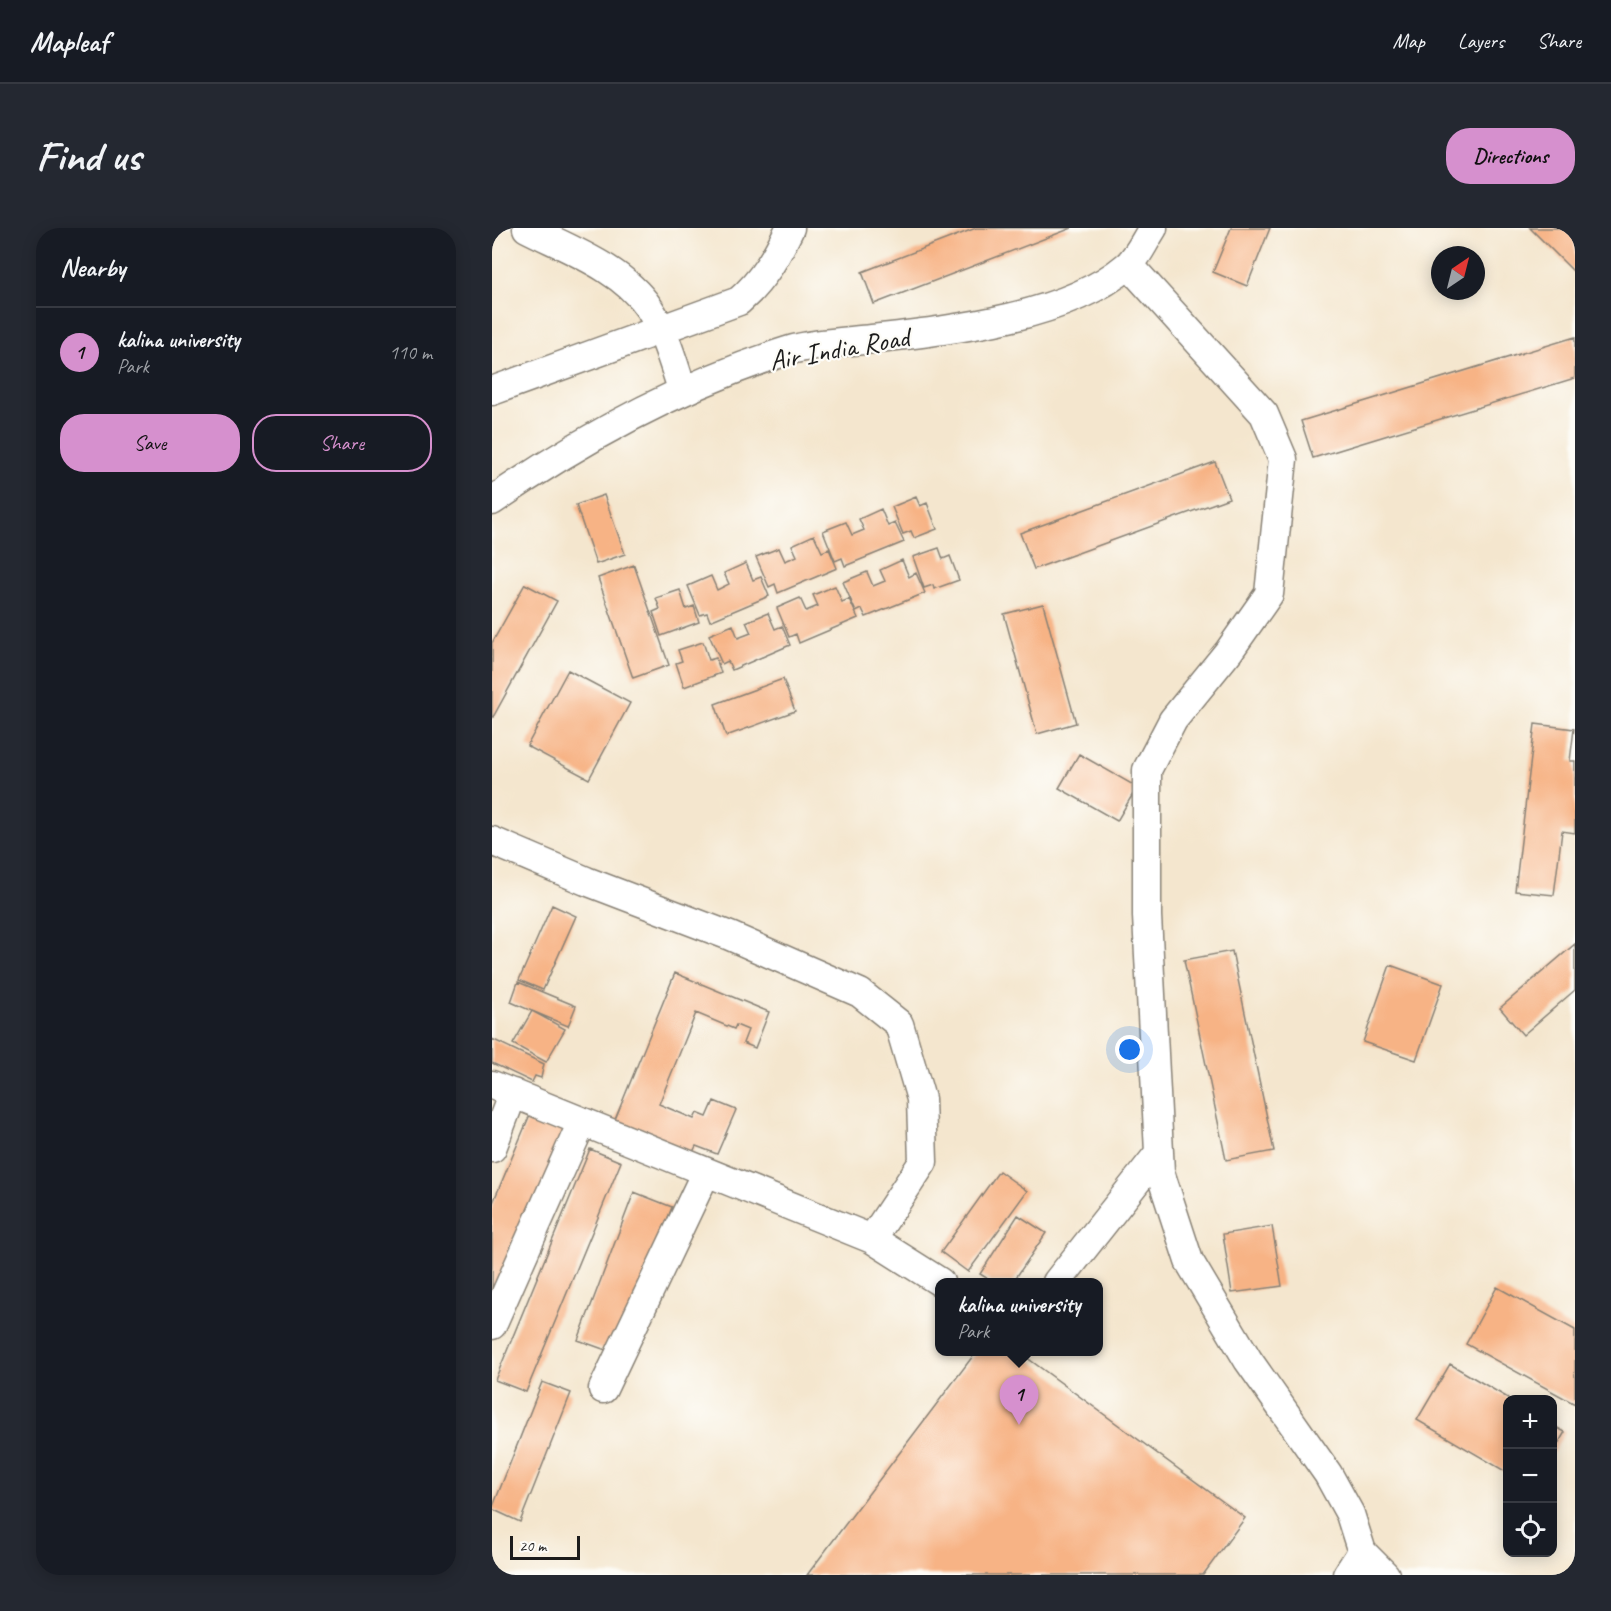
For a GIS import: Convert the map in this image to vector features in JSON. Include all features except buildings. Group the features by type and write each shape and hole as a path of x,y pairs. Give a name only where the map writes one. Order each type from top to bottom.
{"street":[{"path":"527,228 603,267 631,287 649,307 661,328 682,389"},
{"path":"492,391 661,328 739,302 754,288 772,264 790,228"},
{"name":"Air India Road","path":"492,501 570,449 682,389 789,350 944,331 1034,312 1095,287 1129,265 1153,228"},
{"path":"1129,265 1264,414 1283,459 1279,524 1269,594 1229,651 1173,720 1147,770 1147,916 1160,1173 1189,1261 1248,1360 1328,1474 1350,1514 1354,1564 1385,1575"},
{"path":"492,841 586,881 730,936 860,993 899,1024 921,1099 923,1162 872,1239"},
{"path":"492,1148 502,1089 872,1239 935,1279"},
{"path":"492,1325 582,1122"},
{"path":"1060,1278 1159,1153"},
{"path":"603,1389 706,1172"}],"place":[{"name":"kalina university","path":"1019,1425"}]}
